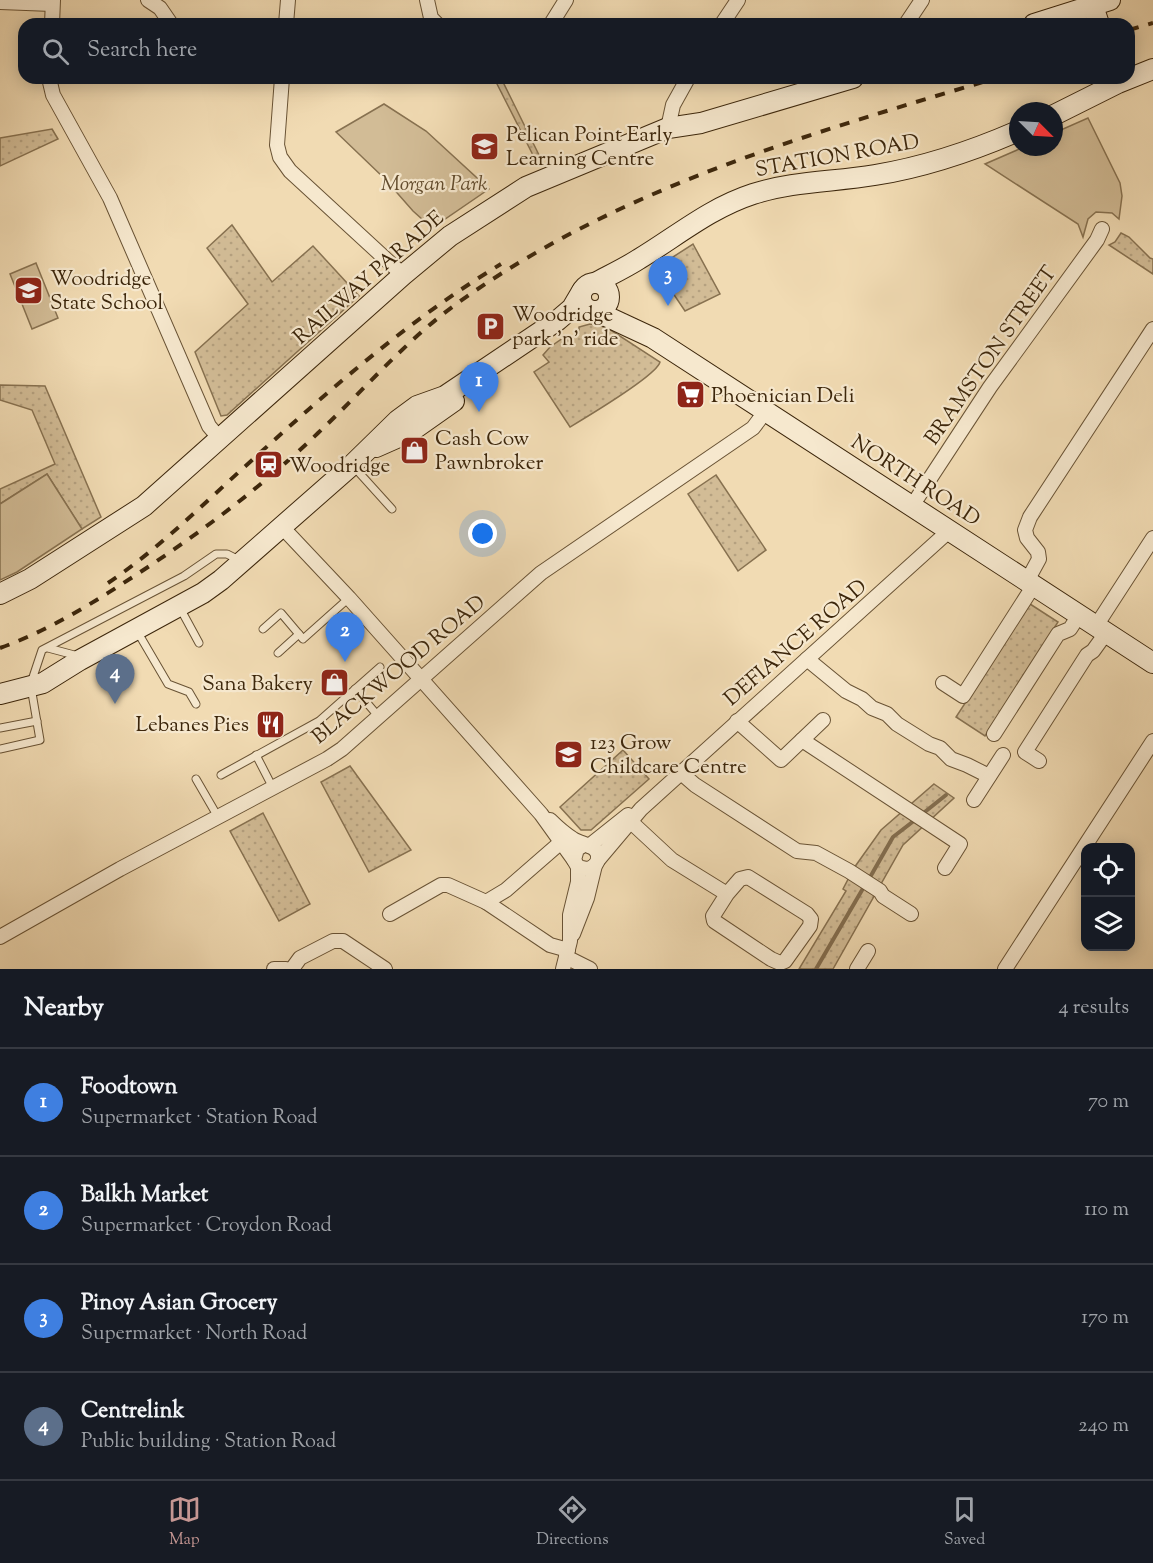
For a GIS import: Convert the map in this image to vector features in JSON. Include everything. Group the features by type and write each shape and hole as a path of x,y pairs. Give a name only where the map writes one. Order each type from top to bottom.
{"street":[{"path":"148,0 160,8 167,18"},
{"path":"286,18 288,0"},
{"path":"427,0 431,18"},
{"path":"555,18 566,0"},
{"path":"726,18 738,0"},
{"path":"0,2 53,2 52,18"},
{"path":"910,18 920,3"},
{"path":"916,18 920,3"},
{"path":"1063,18 1101,10"},
{"path":"1135,75 1153,69"},
{"path":"50,84 53,95 110,198 209,426 220,439"},
{"path":"282,84 277,145 280,157 290,171 403,275"},
{"path":"668,128 673,105 685,84"},
{"name":"RAILWAY PARADE","path":"0,594 30,579 144,506 403,275 450,236 526,187 668,128 700,123 833,84"},
{"path":"1063,110 1111,84"},
{"name":"STATION ROAD","path":"0,687 48,680 221,580 356,462 404,426 417,406 445,396 558,320 572,308 597,299 640,258 718,208 753,194 782,186 900,171 974,150 1009,135"},
{"name":"BRAMSTON STREET","path":"912,506 990,387 1096,240 1102,228"},
{"name":"NORTH ROAD","path":"597,299 765,412 1153,663"},
{"path":"943,683 963,696 1030,583 1039,559 1038,552 1027,538 1025,530 1030,517 1153,329"},
{"name":"BLACKWOOD ROAD","path":"0,937 342,749 541,573 753,429 765,412"},
{"path":"283,528 349,598 541,814 576,864 587,869 597,862 596,851 573,839 541,814"},
{"name":"DEFIANCE ROAD","path":"567,954 597,862 640,809 950,530"},
{"path":"1039,761 1025,752 1087,655 1093,651 1094,625 1153,538"},
{"path":"994,734 1058,634 1070,629 1094,625"},
{"path":"807,659 846,691 862,699 872,708 887,714 897,724 929,744 940,748 951,759 989,776"},
{"name":"STATION ROAD","path":"0,694 32,682"},
{"path":"737,721 781,760 823,720"},
{"path":"802,740 960,844 945,868"},
{"path":"1005,969 1153,741"},
{"path":"974,800 1003,755"},
{"path":"680,772 695,785 797,851 816,853 849,871 910,914"},
{"name":"DEFIANCE ROAD","path":"586,845 624,817 640,809"},
{"path":"630,822 672,860 726,894"},
{"path":"486,902 506,890 560,843"},
{"path":"567,954 570,915 578,882 577,849 586,845"},
{"path":"752,878 807,914 811,919 810,926 785,961 780,963 714,921 713,916 726,894 740,879 752,878"},
{"path":"390,914 441,885 448,885 486,902 590,969"},
{"path":"292,969 300,958 333,941 344,941 385,969"},
{"path":"857,969 868,951"},
{"path":"274,969 286,969"}],"lane":[{"path":"356,462 392,509"},
{"path":"0,749 40,740 32,682 40,652 184,576 216,554 227,554 243,562"},
{"path":"263,629 281,613 303,639 349,598"},
{"path":"179,606 199,643"},
{"path":"136,629 168,684 189,692 196,704"},
{"path":"278,653 299,634"},
{"path":"46,648 56,648 81,659"},
{"path":"221,775 319,721 380,667"},
{"path":"355,689 379,717"},
{"path":"0,728 37,721"},
{"path":"256,755 273,788"},
{"path":"196,779 218,817"}],"green space":[{"path":"497,84 504,84 541,159 536,161"},
{"name":"Morgan Park","path":"384,104 426,131 489,189 432,228 336,132"},
{"path":"1088,118 1120,183 1122,196 1119,219 1112,213 1096,212 1088,219 1083,237 1078,224 985,164 1009,154 1009,156 1063,156 1063,129"},
{"path":"52,129 58,139 0,166 0,138"},
{"path":"232,225 272,282 313,246 359,296 227,415 221,416 195,352 248,304 207,248"},
{"path":"1121,233 1129,237 1153,259 1153,274 1109,245 1115,242"},
{"path":"693,244 720,294 685,311 656,268"},
{"path":"36,263 58,318 32,329 10,274"},
{"path":"590,324 606,327 660,362 634,386 570,427 534,372 549,362 543,355 550,347 566,336 568,341 579,333 579,327"},
{"path":"0,385 45,386 101,517 82,529 47,474 0,504 0,489 55,464 32,410 0,400"},
{"path":"47,474 82,529 17,572 0,580 0,504"},
{"path":"716,475 766,550 738,571 688,494"},
{"path":"1030,604 1058,622 985,736 956,717"},
{"path":"623,750 649,779 591,830 581,830 560,807"},
{"path":"350,766 411,850 369,872 321,782"},
{"path":"934,784 954,798 903,845 833,969 799,969 846,891 843,889 854,868 881,830"},
{"path":"263,813 310,904 279,921 230,831"}],"waterway":[{"path":"921,815 946,795"},
{"path":"869,879 893,837 915,820"},
{"path":"816,969 865,885"}],"railway":[{"path":"1135,28 1153,23"},
{"path":"0,648 39,632 94,601 148,567 214,520 298,452 421,332 459,302 521,261 585,226 651,195 718,168 786,143 976,84"},
{"path":"108,583 164,540 310,408 371,357 434,308 501,264"}],"place":[{"name":"Pelican Point Early Learning Centre","path":"485,146"},
{"name":"Woodridge State School","path":"29,290"},
{"name":"Pinoy Asian Grocery","path":"668,306"},
{"name":"Woodridge park 'n' ride","path":"491,326"},
{"name":"Phoenician Deli","path":"690,395"},
{"name":"Foodtown","path":"479,412"},
{"name":"Cash Cow Pawnbroker","path":"414,450"},
{"name":"Woodridge","path":"268,465"},
{"name":"Balkh Market","path":"345,662"},
{"name":"Sana Bakery","path":"334,683"},
{"name":"Centrelink","path":"115,704"},
{"name":"Lebanes Pies","path":"270,724"},
{"name":"123 Grow Childcare Centre","path":"569,754"}]}
